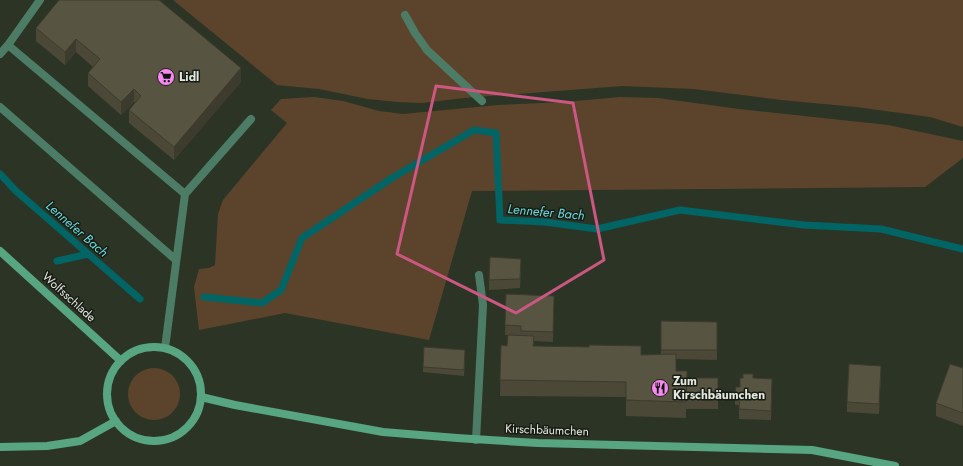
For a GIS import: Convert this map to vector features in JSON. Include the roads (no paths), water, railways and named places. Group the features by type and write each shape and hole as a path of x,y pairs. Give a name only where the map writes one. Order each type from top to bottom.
{"main road":[{"name":"Wolfsschlade","path":"0,251 121,361"},
{"path":"153,347 165,348 180,354 192,366 199,381 201,397 198,411 191,424 180,434 167,439 153,441 139,438 126,432 116,421 109,407 107,390 112,374 121,361 130,354 141,349 153,347"},
{"name":"Kirschbäumchen","path":"201,397 235,405 383,432 476,440 538,443 812,450 895,466"},
{"path":"0,447 47,446 80,441 116,421"}],"lane":[{"path":"0,54 40,0"},
{"path":"406,15 415,33 427,50 482,101"},
{"path":"8,45 185,194"},
{"path":"0,107 176,260"},
{"path":"165,348 185,194 251,119"},
{"path":"476,440 483,305 478,275"}],"waterway":[{"name":"Lennefer Bach","path":"204,297 262,303 281,290 302,238 392,178 474,130 496,133 500,220 545,222 597,229 680,210 804,225 881,229 963,249"},
{"name":"Lennefer Bach","path":"0,174 16,191 140,299"},
{"path":"57,261 88,254"}],"place":[{"name":"Lidl","path":"166,77"},
{"name":"Zum Kirschbäumchen","path":"660,388"}]}
